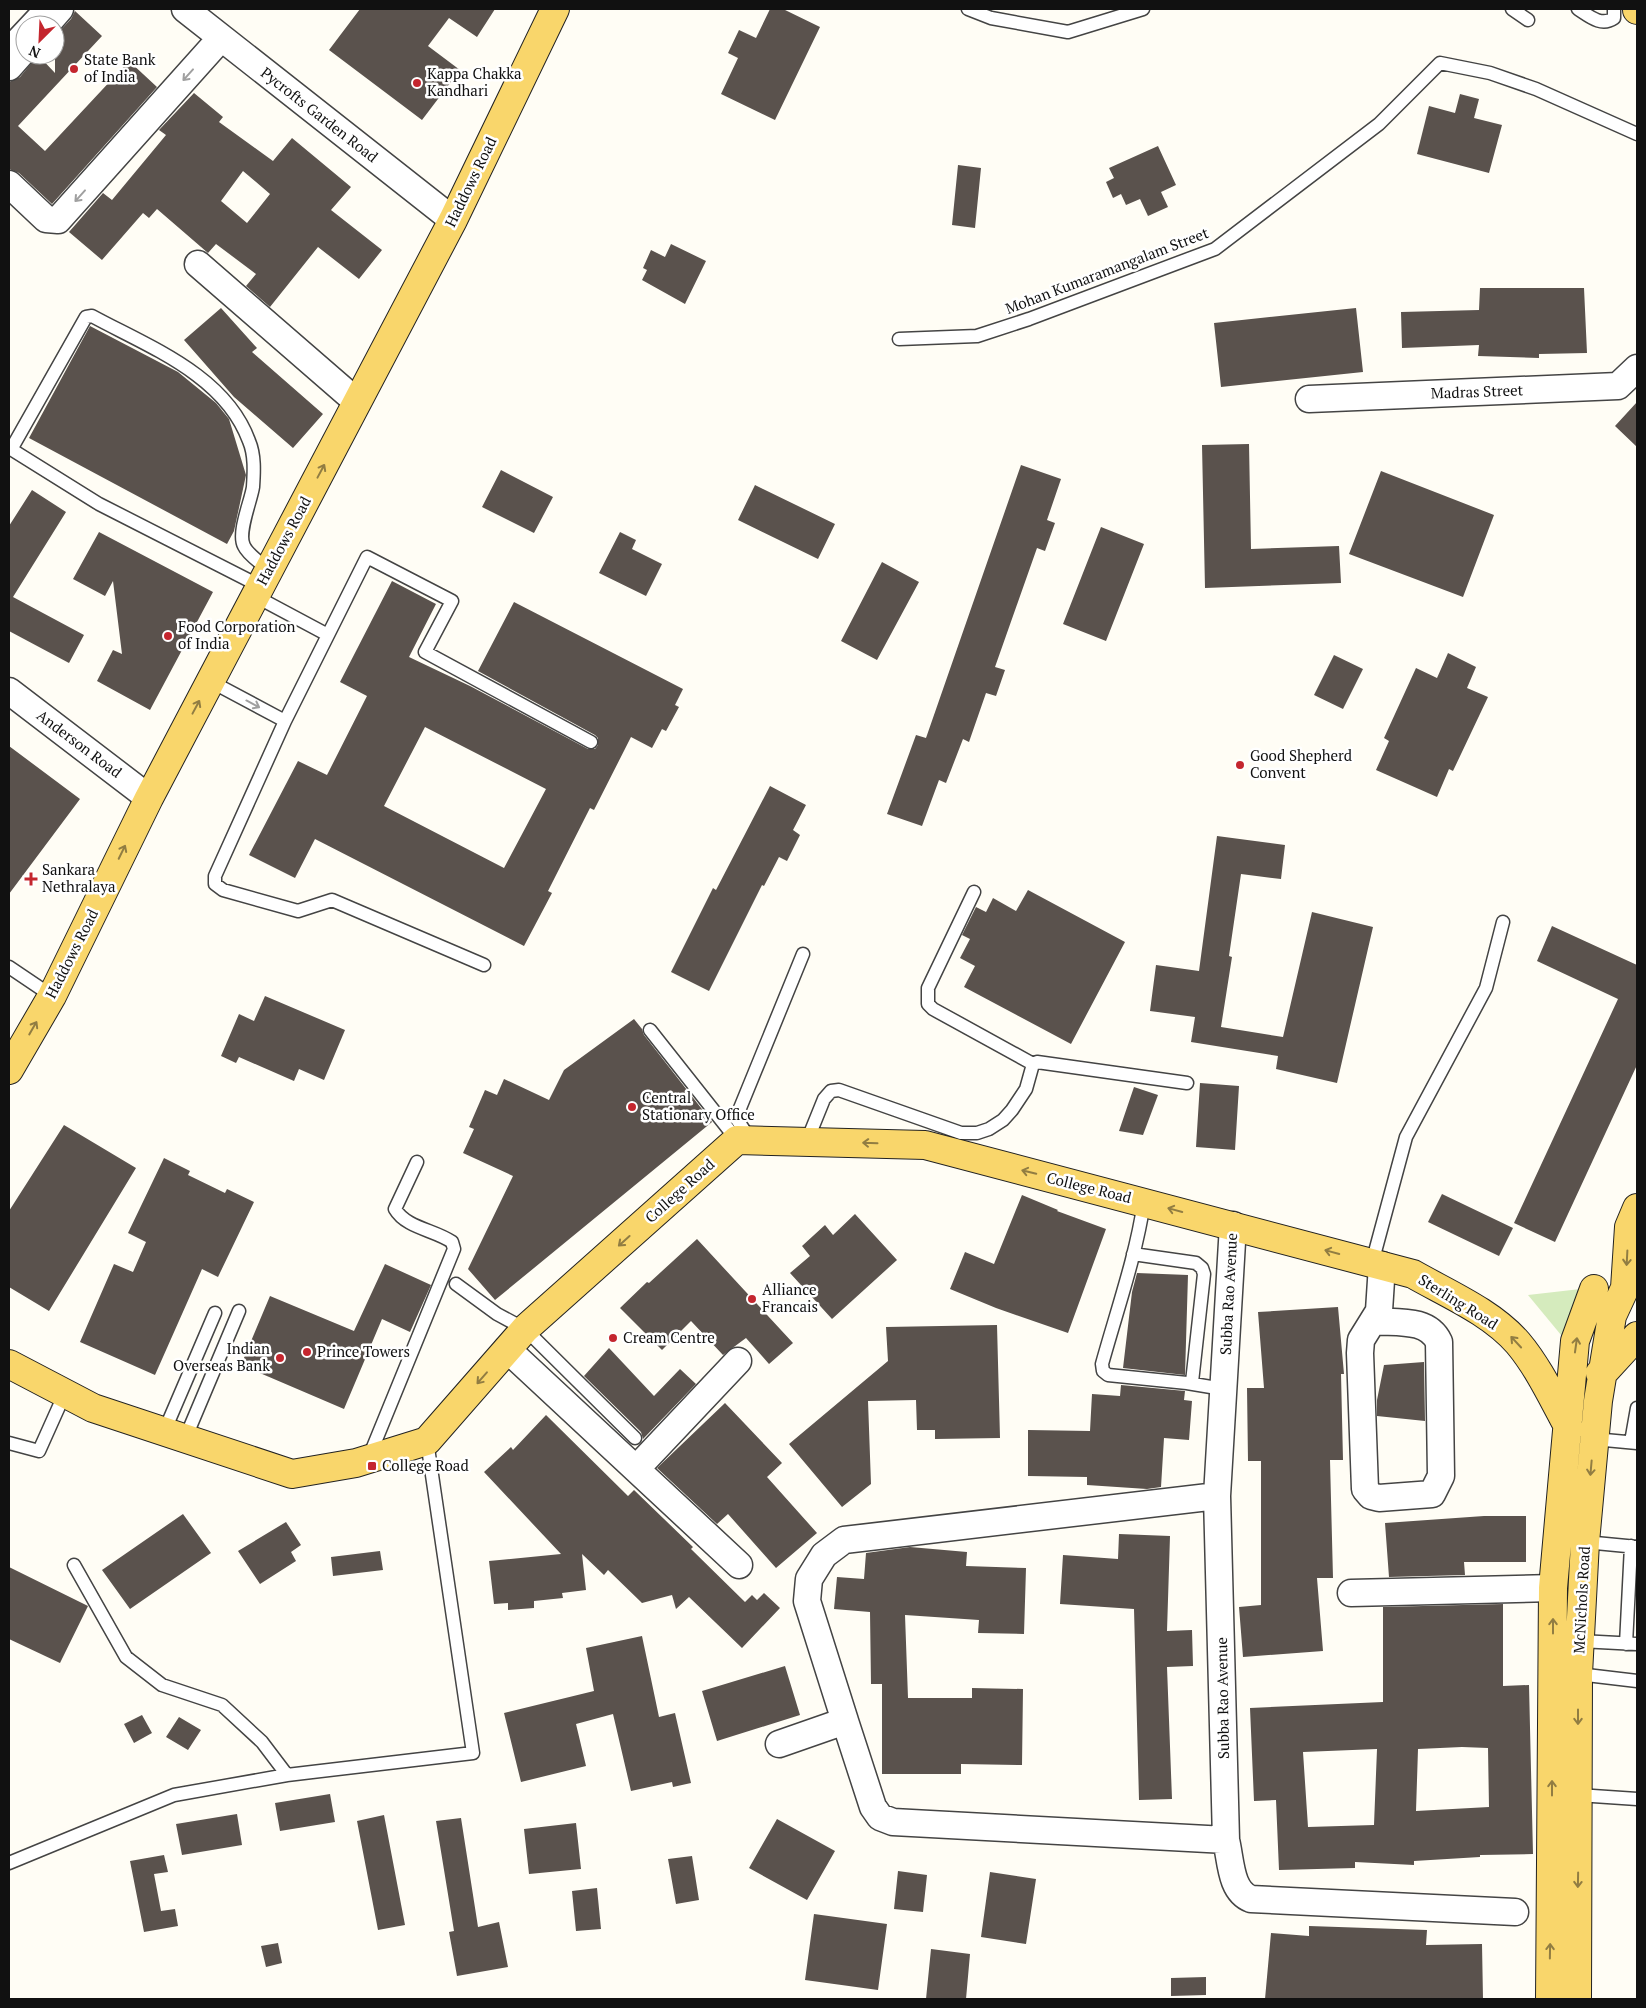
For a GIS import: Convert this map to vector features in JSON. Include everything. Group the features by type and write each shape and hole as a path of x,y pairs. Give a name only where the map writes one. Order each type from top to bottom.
{"main road":[{"name":"Haddows Road","path":"9,1070 52,996 149,798 453,220 555,9"},
{"name":"College Road","path":"427,1441 516,1339 744,1140 925,1145 1413,1274"},
{"name":"McNichols Road","path":"1577,1999 1578,1674 1584,1542 1594,1439 1612,1316 1625,1288 1628,1227 1637,1208"},
{"name":"Sterling Road","path":"1413,1274 1486,1315 1517,1342 1538,1370 1569,1428"},
{"name":"McNichols Road","path":"1550,1999 1553,1588 1569,1428 1575,1341 1594,1289"},
{"path":"1538,1370 1603,1373 1637,1336"},
{"path":"9,1364 93,1408 292,1474 368,1460 427,1441"}],"street":[{"name":"Pycrofts Garden Road","path":"185,9 453,220"},
{"path":"9,184 46,219 58,220 221,38"},
{"path":"198,264 357,402"},
{"name":"Madras Street","path":"1309,399 1618,386 1637,368"},
{"name":"Anderson Road","path":"9,691 149,798"},
{"name":"Subba Rao Avenue","path":"1233,1225 1217,1496 1226,1840 1237,1889 1243,1896 1251,1898 1515,1912"},
{"path":"1374,1321 1427,1327 1435,1332 1439,1342 1442,1476 1432,1494 1379,1498 1371,1496 1365,1489 1360,1353 1362,1340 1379,1311 1377,1264"},
{"path":"516,1339 636,1470 739,1565"},
{"path":"636,1470 738,1361"},
{"path":"1217,1496 844,1540 824,1555 809,1579 808,1601 873,1807 880,1818 893,1822 1226,1840"},
{"path":"1351,1593 1553,1588"},
{"path":"779,1744 845,1721"}],"lane":[{"path":"9,41 39,9"},
{"path":"968,9 991,18 1068,32 1143,9"},
{"path":"1512,9 1528,20"},
{"path":"1578,9 1600,22 1609,21 1614,18 1614,9"},
{"name":"Mohan Kumaramangalam Street","path":"900,338 977,336 1029,319 1215,248 1379,124 1440,63 1490,73 1536,89 1637,134"},
{"path":"262,584 244,546 242,535 253,488 253,463 250,442 237,417 213,388 172,359 92,316 86,317 13,446 14,451 99,504 262,584 328,635"},
{"path":"484,965 332,900 298,911 223,890 214,884 215,876 285,721 367,557 452,601 426,652 591,742"},
{"path":"210,681 285,721"},
{"path":"974,892 928,988 928,1004 933,1009 1033,1064 1037,1062 1187,1083"},
{"path":"1377,1264 1406,1137 1486,988 1502,922"},
{"path":"744,1140 736,1118 803,954"},
{"path":"9,967 52,996"},
{"path":"650,1030 744,1140"},
{"path":"808,1141 824,1099 832,1091 839,1090 961,1133 976,1133 989,1129 1003,1120 1012,1110 1026,1089 1033,1064"},
{"path":"368,1460 454,1250 452,1242 446,1237 403,1219 395,1209 417,1162"},
{"path":"1144,1202 1140,1228 1102,1364 1103,1371 1108,1375 1187,1383 1223,1389"},
{"path":"1132,1254 1196,1263 1202,1268 1204,1274 1192,1382 1187,1383"},
{"path":"456,1284 497,1314 516,1339 635,1438"},
{"path":"175,1436 239,1311"},
{"path":"175,1436 215,1313"},
{"path":"9,1443 39,1451 65,1393"},
{"path":"1594,1439 1634,1443 1637,1408"},
{"path":"9,1863 174,1795 287,1775 473,1753 427,1441"},
{"path":"1580,1641 1629,1644 1631,1546 1584,1542"},
{"path":"74,1565 126,1657 162,1684 222,1705 262,1742 287,1775"},
{"path":"1578,1674 1637,1681"},
{"path":"1578,1795 1637,1799"}],"green space":[{"path":"1598,1287 1566,1341 1528,1295"}],"building":[{"path":"360,9 495,9 477,37 449,18 428,46 460,70 422,120 329,50"},
{"path":"770,9 783,9 820,27 775,120 721,94 738,58 728,53 739,30 756,38"},
{"path":"75,11 102,36 18,126 45,151 129,61 157,87 52,204 19,173 9,169 9,82 20,77 30,65 47,65 55,73 55,65 65,65 65,25"},
{"path":"194,93 223,117 219,122 273,161 292,138 351,187 331,210 382,250 359,279 318,247 270,307 246,286 256,274 216,244 208,253 157,209 149,218 143,213 102,260 69,232 103,193 112,200 166,135 159,130","holes":["243,171 270,194 247,223 221,201"]},
{"path":"1460,94 1479,99 1474,118 1502,125 1489,173 1417,154 1429,106 1455,113"},
{"path":"1158,146 1176,185 1161,192 1168,207 1148,216 1140,199 1126,205 1121,194 1113,198 1106,182 1114,178 1109,168"},
{"path":"958,165 981,168 975,228 952,225"},
{"path":"671,244 706,261 685,304 642,280 647,270 643,268 651,250 665,257"},
{"path":"1480,288 1584,288 1587,353 1539,354 1539,358 1478,356 1479,345 1402,348 1401,312 1479,310"},
{"path":"221,308 257,348 252,352 323,414 293,448 234,397 184,340"},
{"path":"1356,308 1363,372 1221,387 1214,323"},
{"path":"90,326 178,372 216,403 229,419 246,475 234,531 227,544 29,438"},
{"path":"1637,402 1637,447 1615,426"},
{"path":"1249,444 1251,549 1339,546 1341,583 1205,588 1202,445"},
{"path":"1021,465 1061,479 1047,520 1055,523 1045,551 1037,548 995,667 1005,670 996,696 986,693 969,742 963,739 946,783 939,780 922,826 887,814 916,735 926,738"},
{"path":"501,470 553,497 534,533 482,507"},
{"path":"1381,471 1494,515 1463,597 1349,554"},
{"path":"755,485 835,524 818,559 738,520"},
{"path":"32,490 66,512 13,597 84,635 69,663 9,631 9,526"},
{"path":"1101,527 1144,544 1106,641 1063,624"},
{"path":"99,532 213,592 150,710 97,681 113,650 122,654 113,581 105,596 73,579"},
{"path":"620,532 636,540 632,549 662,564 646,596 599,573"},
{"path":"882,562 919,582 877,660 841,641"},
{"path":"392,581 436,604 409,657 470,686 588,749 595,749 598,745 598,738 595,735 478,671 514,602 683,689 675,705 679,707 666,731 662,729 652,748 631,737 594,810 590,808 548,891 552,893 524,946 315,839 295,878 249,855 298,761 327,775 367,696 340,682","holes":["425,727 546,789 504,868 384,806"]},
{"path":"1448,653 1476,667 1467,688 1488,697 1453,771 1449,769 1437,797 1376,770 1389,741 1384,738 1416,668 1437,678"},
{"path":"1334,655 1363,669 1343,709 1314,695"},
{"path":"9,746 80,799 9,894"},
{"path":"770,786 806,805 793,830 800,835 787,861 779,857 764,886 762,885 709,991 671,972 713,888 716,890"},
{"path":"1217,836 1285,845 1281,879 1241,874 1229,956 1232,957 1221,1027 1283,1037 1312,912 1373,927 1337,1083 1276,1069 1278,1056 1191,1042 1195,1017 1150,1011 1156,965 1199,971"},
{"path":"1028,890 1125,942 1071,1044 964,987 975,966 960,958 970,939 962,935 976,907 986,912 993,898 1016,911"},
{"path":"1552,926 1637,965 1637,1065 1555,1242 1514,1223 1618,999 1537,961"},
{"path":"265,996 345,1030 324,1080 299,1069 294,1081 239,1057 236,1063 221,1056 239,1014 254,1021"},
{"path":"634,1019 644,1035 712,1122 495,1300 468,1269 513,1176 463,1153 474,1129 469,1127 485,1090 497,1095 504,1079 549,1100 564,1070"},
{"path":"1200,1083 1239,1086 1235,1150 1196,1147"},
{"path":"1134,1087 1158,1095 1143,1135 1119,1131"},
{"path":"64,1125 136,1168 49,1311 9,1287 9,1211"},
{"path":"164,1158 190,1171 188,1175 225,1193 227,1189 254,1202 218,1277 202,1269 155,1375 80,1342 114,1264 133,1272 146,1242 128,1233"},
{"path":"1442,1194 1513,1228 1499,1256 1428,1222"},
{"path":"1022,1195 1057,1211 1106,1229 1068,1333 996,1308 950,1289 965,1252 994,1264"},
{"path":"855,1214 897,1260 832,1319 790,1273 810,1256 802,1246 825,1225 833,1235"},
{"path":"697,1239 793,1343 769,1364 746,1338 723,1355 691,1321 662,1350 620,1308"},
{"name":"Prince Towers","path":"385,1264 431,1285 410,1332 382,1319 344,1409 241,1365 270,1296 354,1331"},
{"path":"1137,1273 1188,1275 1185,1375 1123,1368 1132,1292"},
{"path":"1338,1307 1344,1374 1341,1374 1343,1460 1330,1460 1333,1578 1317,1578 1323,1651 1243,1657 1239,1607 1261,1605 1261,1461 1248,1461 1247,1388 1264,1388 1258,1312"},
{"path":"997,1325 1000,1438 935,1439 935,1430 917,1430 916,1400 868,1401 871,1484 842,1507 789,1444 888,1361 886,1327"},
{"path":"609,1348 654,1396 680,1369 696,1384 643,1439 641,1432 584,1376"},
{"path":"1424,1362 1425,1421 1377,1416 1377,1400 1384,1365"},
{"path":"1121,1385 1185,1391 1184,1400 1192,1401 1189,1440 1164,1438 1161,1487 1147,1489 1087,1485 1087,1477 1028,1476 1028,1430 1090,1431 1092,1394 1120,1396"},
{"path":"725,1403 782,1463 767,1477 817,1533 776,1568 728,1514 717,1524 657,1468"},
{"path":"546,1415 628,1496 634,1490 693,1547 691,1549 745,1602 752,1595 757,1600 764,1593 780,1608 742,1648 689,1597 676,1609 672,1595 642,1603 608,1570 604,1575 582,1554 586,1590 562,1593 563,1598 534,1601 534,1608 508,1610 508,1603 494,1604 489,1561 561,1554 484,1472 511,1447 513,1450"},
{"path":"183,1514 211,1553 130,1609 102,1570"},
{"path":"1484,1516 1526,1516 1526,1562 1464,1562 1465,1575 1389,1577 1385,1523"},
{"path":"286,1522 301,1545 291,1552 296,1561 260,1584 238,1551"},
{"path":"1119,1534 1170,1536 1167,1631 1192,1630 1193,1666 1167,1667 1172,1799 1139,1800 1134,1609 1060,1604 1063,1555 1118,1559"},
{"path":"910,1547 967,1552 966,1566 1026,1568 1024,1634 978,1633 979,1620 905,1615 908,1698 972,1698 972,1688 1023,1689 1022,1765 961,1764 961,1774 882,1774 882,1684 871,1684 870,1612 834,1609 837,1577 864,1579 866,1553"},
{"path":"380,1551 383,1570 333,1576 331,1557"},
{"path":"9,1567 88,1606 60,1663 9,1639"},
{"path":"1503,1604 1503,1686 1529,1685 1533,1854 1480,1855 1480,1857 1414,1861 1414,1865 1355,1862 1355,1868 1279,1870 1276,1800 1254,1801 1250,1708 1383,1702 1383,1607","holes":["1488,1748 1489,1807 1416,1811 1418,1749","1377,1749 1374,1825 1308,1827 1303,1752"]},
{"path":"642,1636 659,1717 675,1713 691,1783 673,1787 672,1782 631,1791 613,1714 576,1724 586,1766 521,1782 504,1713 594,1691 586,1648"},
{"path":"785,1666 800,1715 717,1741 702,1691"},
{"path":"142,1715 152,1733 134,1743 124,1724"},
{"path":"179,1717 201,1730 188,1750 166,1737"},
{"path":"330,1794 335,1822 280,1831 275,1803"},
{"path":"237,1814 242,1845 182,1855 176,1824"},
{"path":"384,1815 405,1925 378,1930 357,1821"},
{"path":"461,1818 478,1927 499,1922 508,1967 457,1976 449,1932 454,1931 436,1821"},
{"path":"777,1819 835,1851 807,1900 749,1868"},
{"path":"576,1823 581,1869 529,1874 524,1829"},
{"path":"164,1855 168,1872 154,1874 161,1911 175,1909 178,1926 144,1932 130,1861"},
{"path":"692,1856 699,1900 676,1904 668,1859"},
{"path":"898,1871 927,1875 923,1912 894,1909"},
{"path":"990,1872 1036,1879 1026,1944 981,1937"},
{"path":"597,1888 601,1929 576,1931 572,1891"},
{"path":"814,1914 887,1924 878,1990 805,1980"},
{"path":"1309,1926 1427,1930 1426,1945 1482,1944 1483,1999 1265,1999 1271,1933 1309,1936"},
{"path":"278,1943 282,1963 266,1967 261,1946"},
{"path":"931,1949 970,1954 966,1999 926,1999"},
{"path":"1206,1977 1206,1995 1171,1996 1171,1978"}],"place":[{"name":"State Bank of India","path":"74,69"},
{"name":"Kappa Chakka Kandhari","path":"417,83"},
{"name":"Food Corporation of India","path":"168,636"},
{"name":"Good Shepherd Convent","path":"1240,765"},
{"name":"Sankara Nethralaya","path":"31,879"},
{"name":"Central Stationary Office","path":"632,1107"},
{"name":"Alliance Francais","path":"752,1299"},
{"name":"Cream Centre","path":"613,1338"},
{"name":"Prince Towers","path":"307,1352"},
{"name":"Indian Overseas Bank","path":"280,1358"},
{"name":"College Road","path":"372,1466"}]}
